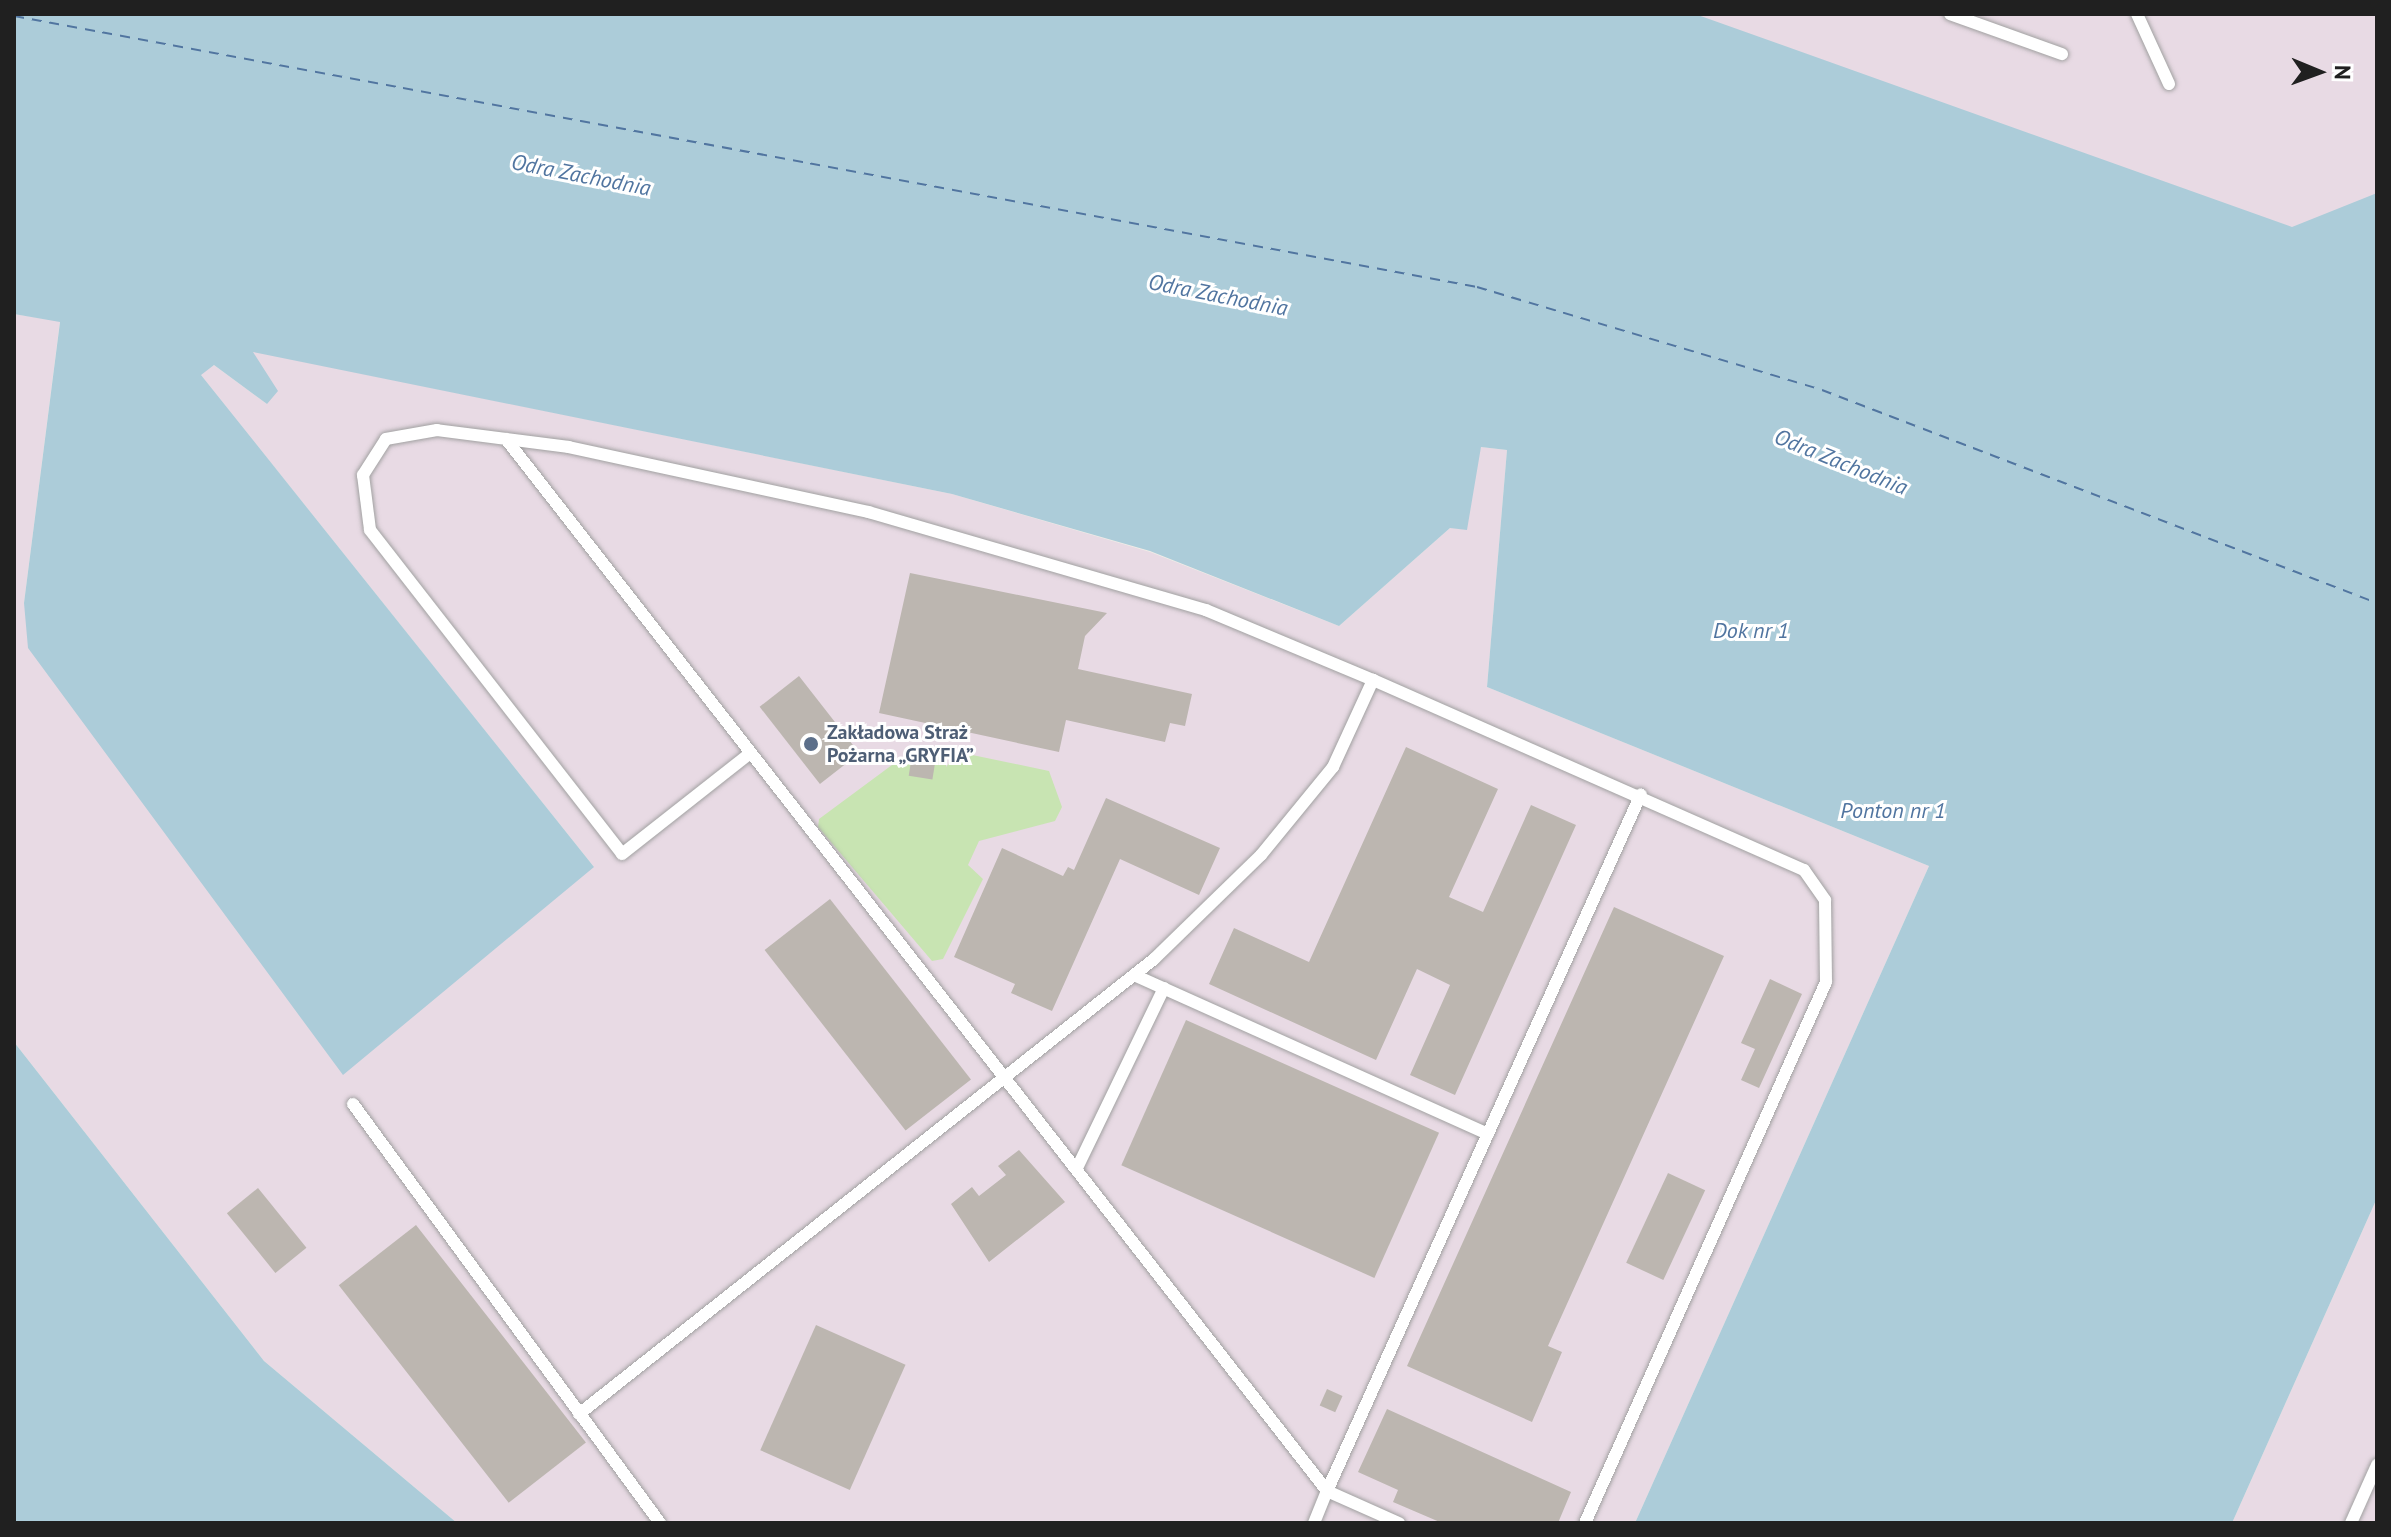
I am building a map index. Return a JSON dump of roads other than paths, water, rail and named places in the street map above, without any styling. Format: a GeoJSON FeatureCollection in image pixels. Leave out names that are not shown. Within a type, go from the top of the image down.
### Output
{"type":"FeatureCollection","features":[{"type":"Feature","properties":{"kind":"lane"},"geometry":{"type":"LineString","coordinates":[[1950,14],[2062,54]]}},
{"type":"Feature","properties":{"kind":"lane"},"geometry":{"type":"LineString","coordinates":[[2137,14],[2169,84]]}},
{"type":"Feature","properties":{"kind":"lane"},"geometry":{"type":"LineString","coordinates":[[748,755],[622,854],[370,530],[363,475],[386,439],[437,430],[506,439],[869,512],[1079,569],[1206,610],[1641,794],[1804,870],[1825,900],[1829,945],[1826,982],[1585,1523]]}},
{"type":"Feature","properties":{"kind":"lane"},"geometry":{"type":"LineString","coordinates":[[506,439],[748,755],[1077,1168],[1327,1491],[1399,1523]]}},
{"type":"Feature","properties":{"kind":"lane"},"geometry":{"type":"LineString","coordinates":[[579,1414],[1134,975],[1261,855],[1333,767],[1373,680]]}},
{"type":"Feature","properties":{"kind":"lane"},"geometry":{"type":"LineString","coordinates":[[1314,1523],[1641,794]]}},
{"type":"Feature","properties":{"kind":"lane"},"geometry":{"type":"LineString","coordinates":[[1134,975],[1488,1134]]}},
{"type":"Feature","properties":{"kind":"lane"},"geometry":{"type":"LineString","coordinates":[[1077,1168],[1164,988]]}},
{"type":"Feature","properties":{"kind":"lane"},"geometry":{"type":"LineString","coordinates":[[353,1104],[660,1523]]}},
{"type":"Feature","properties":{"kind":"lane"},"geometry":{"type":"LineString","coordinates":[[2351,1523],[2377,1465]]}},
{"type":"Feature","properties":{"kind":"water"},"geometry":{"type":"Polygon","coordinates":[[[14,14],[1695,14],[2292,227],[2377,193],[2377,1198],[2232,1523],[1635,1523],[1929,866],[1487,687],[1507,450],[1481,447],[1467,530],[1450,528],[1339,626],[1150,551],[952,494],[253,352],[278,391],[267,404],[214,365],[201,375],[594,867],[343,1075],[28,648],[24,603],[60,322],[14,314],[14,14]]]}},
{"type":"Feature","properties":{"kind":"water"},"geometry":{"type":"Polygon","coordinates":[[[14,1042],[264,1361],[457,1523],[14,1523],[14,1042]]]}},
{"type":"Feature","properties":{"kind":"place","name":"Zakładowa Straż Pożarna „GRYFIA”"},"geometry":{"type":"Point","coordinates":[811,744]}},
{"type":"Feature","properties":{"kind":"water label","name":"Odra Zachodnia"},"geometry":{"type":"Point","coordinates":[581,175]}},
{"type":"Feature","properties":{"kind":"water label","name":"Odra Zachodnia"},"geometry":{"type":"Point","coordinates":[1218,295]}},
{"type":"Feature","properties":{"kind":"water label","name":"Odra Zachodnia"},"geometry":{"type":"Point","coordinates":[1841,462]}},
{"type":"Feature","properties":{"kind":"water label","name":"Dok nr 1"},"geometry":{"type":"Point","coordinates":[1751,631]}},
{"type":"Feature","properties":{"kind":"water label","name":"Ponton nr 1"},"geometry":{"type":"Point","coordinates":[1893,811]}}]}
